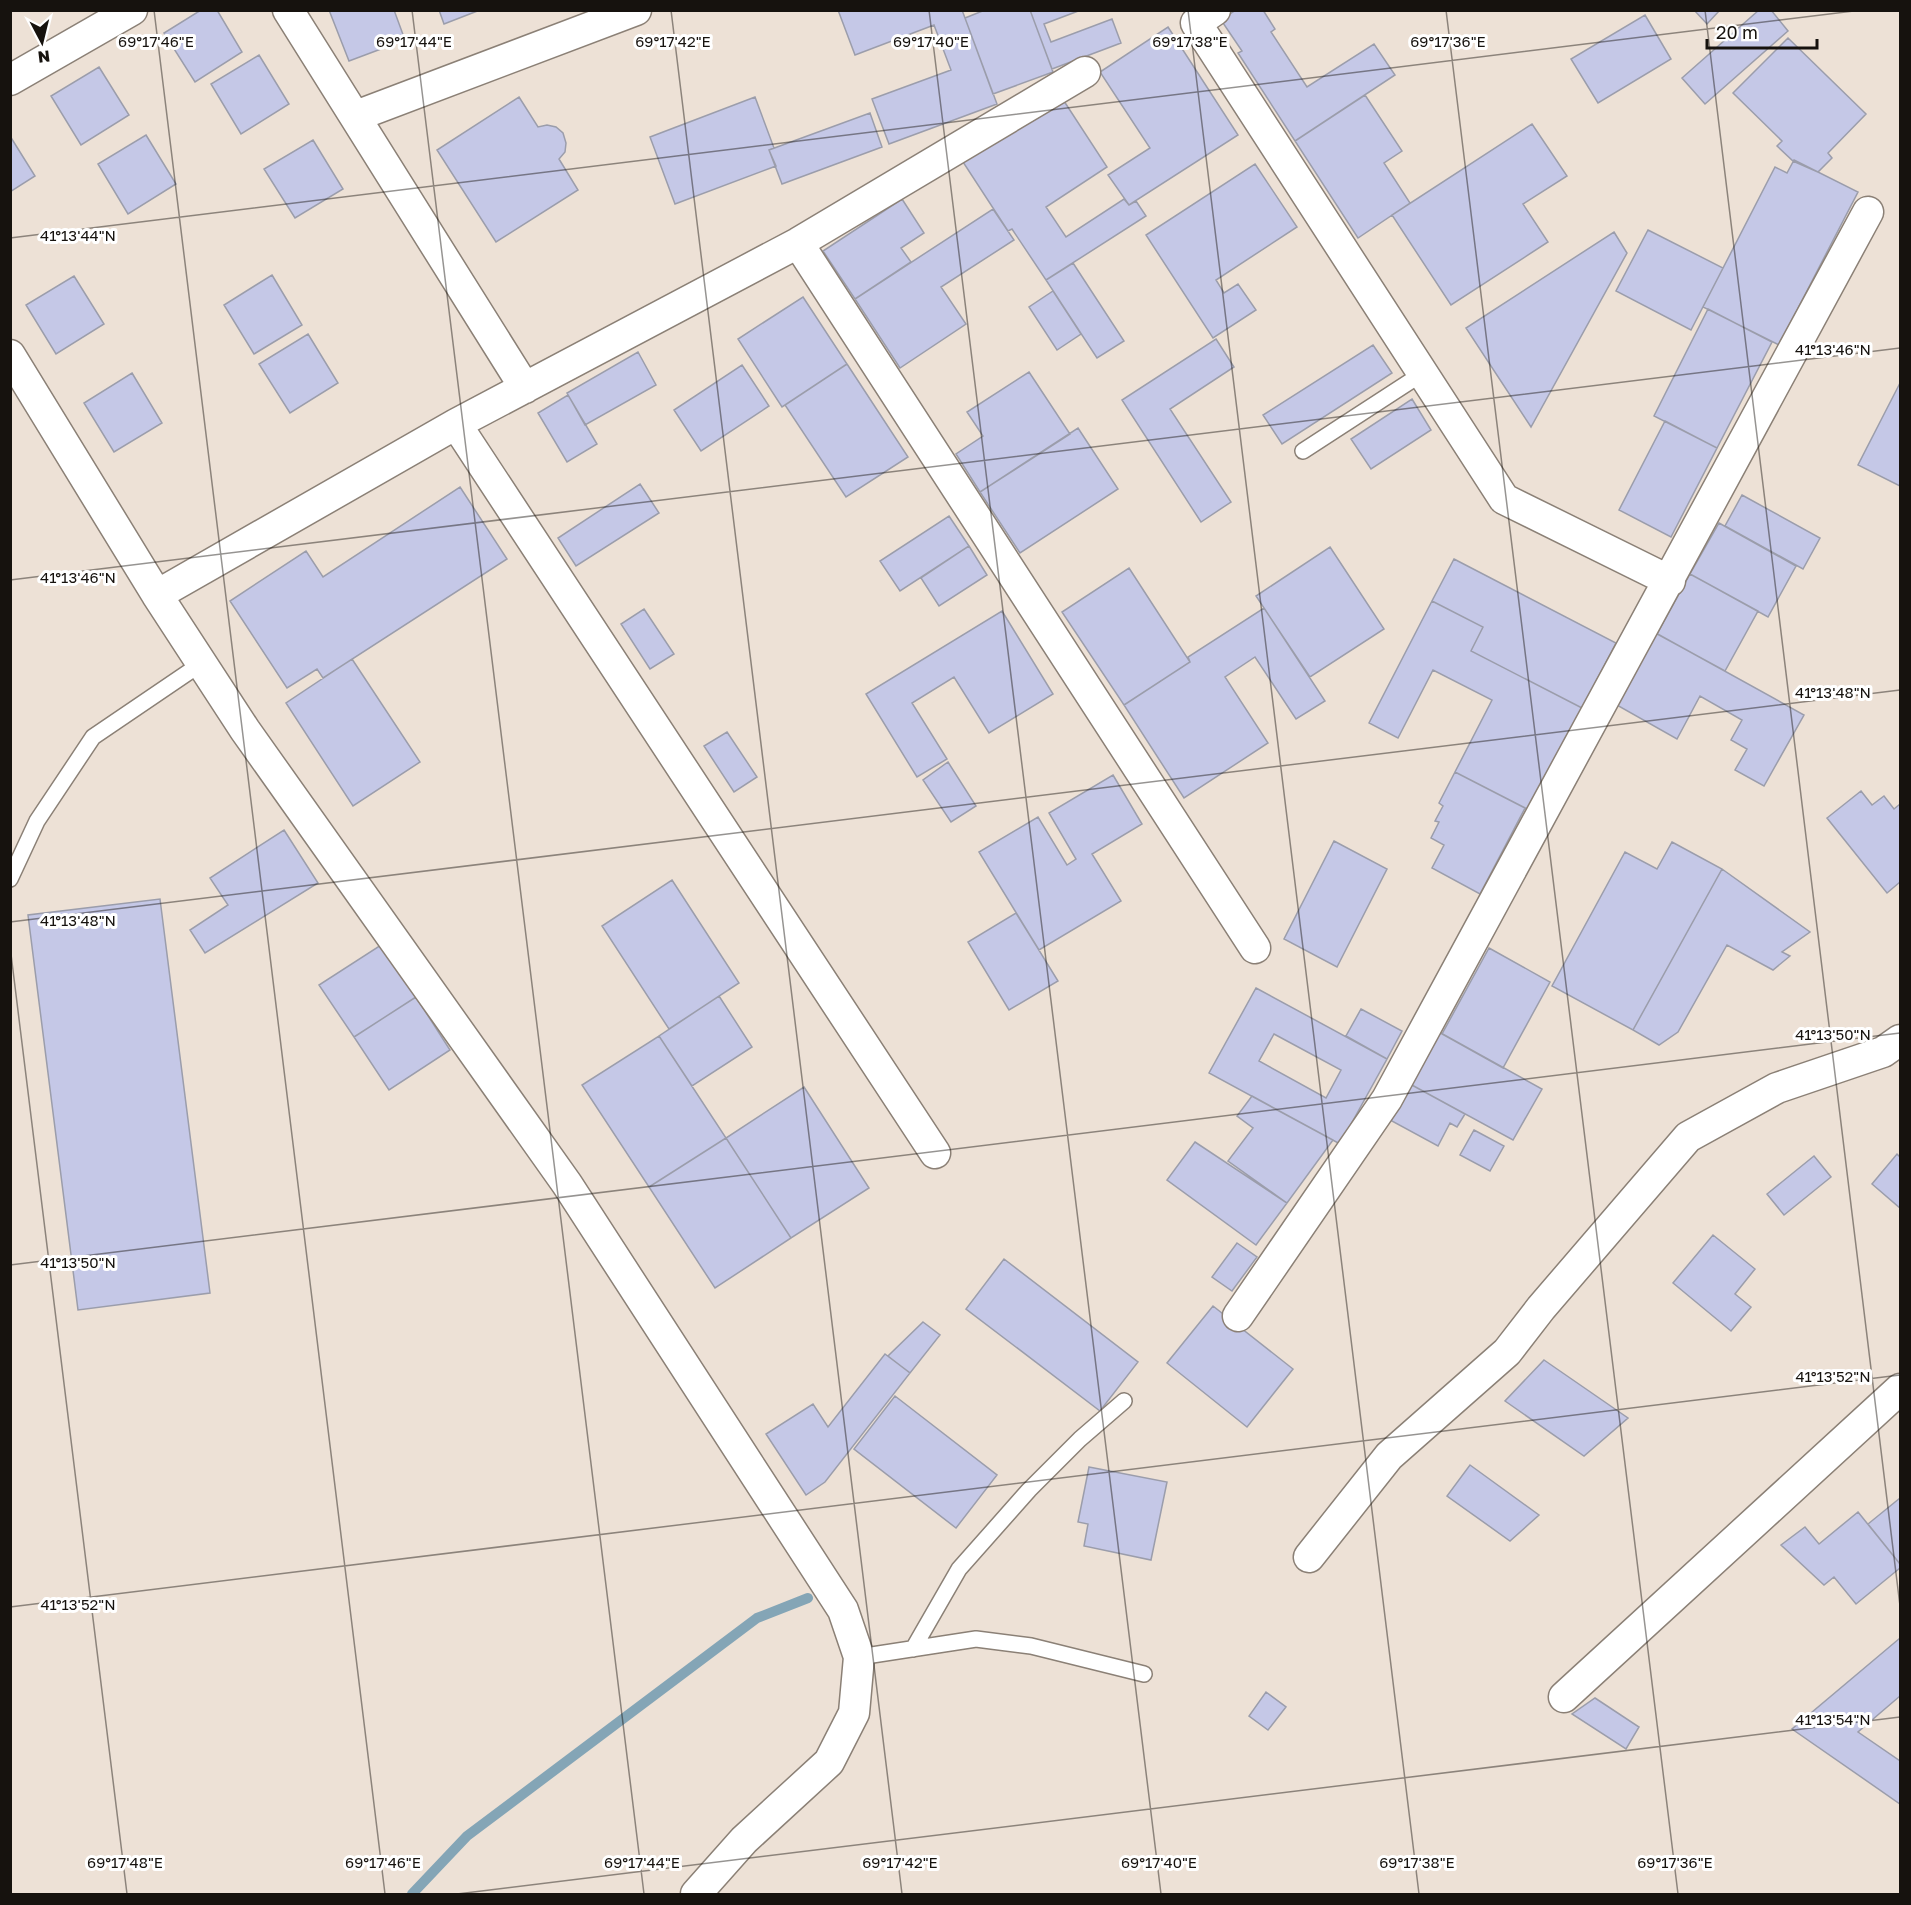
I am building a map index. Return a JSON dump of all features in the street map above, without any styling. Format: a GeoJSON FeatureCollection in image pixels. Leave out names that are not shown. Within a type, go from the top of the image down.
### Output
{"type":"FeatureCollection","features":[{"type":"Feature","properties":{"kind":"street"},"geometry":{"type":"LineString","coordinates":[[10,80],[132,10]]}},
{"type":"Feature","properties":{"kind":"street"},"geometry":{"type":"LineString","coordinates":[[288,10],[525,388]]}},
{"type":"Feature","properties":{"kind":"street"},"geometry":{"type":"LineString","coordinates":[[356,117],[636,10]]}},
{"type":"Feature","properties":{"kind":"street"},"geometry":{"type":"LineString","coordinates":[[1215,10],[1196,23],[1504,499],[1670,581]]}},
{"type":"Feature","properties":{"kind":"street"},"geometry":{"type":"LineString","coordinates":[[158,595],[456,424],[798,243],[1084,72]]}},
{"type":"Feature","properties":{"kind":"street"},"geometry":{"type":"LineString","coordinates":[[1238,1316],[1387,1099],[1868,213]]}},
{"type":"Feature","properties":{"kind":"street"},"geometry":{"type":"LineString","coordinates":[[798,243],[1255,948]]}},
{"type":"Feature","properties":{"kind":"street"},"geometry":{"type":"LineString","coordinates":[[10,356],[158,595],[245,730],[567,1184],[843,1610],[859,1657],[854,1713],[829,1762],[744,1840],[696,1894]]}},
{"type":"Feature","properties":{"kind":"street"},"geometry":{"type":"LineString","coordinates":[[456,424],[935,1153]]}},
{"type":"Feature","properties":{"kind":"street"},"geometry":{"type":"LineString","coordinates":[[1309,1557],[1389,1456],[1507,1352],[1541,1308],[1688,1137],[1777,1088],[1883,1052],[1900,1040]]}},
{"type":"Feature","properties":{"kind":"street"},"geometry":{"type":"LineString","coordinates":[[1564,1696],[1900,1389]]}},
{"type":"Feature","properties":{"kind":"lane"},"geometry":{"type":"LineString","coordinates":[[1303,451],[1423,373]]}},
{"type":"Feature","properties":{"kind":"lane"},"geometry":{"type":"LineString","coordinates":[[10,879],[37,821],[93,737],[202,663]]}},
{"type":"Feature","properties":{"kind":"lane"},"geometry":{"type":"LineString","coordinates":[[913,1649],[959,1569],[1029,1490],[1080,1439],[1124,1401]]}},
{"type":"Feature","properties":{"kind":"lane"},"geometry":{"type":"LineString","coordinates":[[859,1657],[976,1639],[1031,1646],[1144,1674]]}},
{"type":"Feature","properties":{"kind":"building"},"geometry":{"type":"Polygon","coordinates":[[[201,10],[217,10],[242,52],[195,82],[164,33],[201,10]]]}},
{"type":"Feature","properties":{"kind":"building"},"geometry":{"type":"Polygon","coordinates":[[[329,10],[394,10],[405,40],[349,61],[329,10]]]}},
{"type":"Feature","properties":{"kind":"building"},"geometry":{"type":"Polygon","coordinates":[[[439,10],[480,10],[444,24],[439,10]]]}},
{"type":"Feature","properties":{"kind":"building"},"geometry":{"type":"Polygon","coordinates":[[[838,10],[962,10],[997,104],[889,144],[872,99],[951,70],[934,25],[855,55],[838,10]]]}},
{"type":"Feature","properties":{"kind":"building"},"geometry":{"type":"Polygon","coordinates":[[[985,10],[1030,10],[1053,72],[993,94],[965,18],[985,10]]]}},
{"type":"Feature","properties":{"kind":"building"},"geometry":{"type":"Polygon","coordinates":[[[1030,10],[1081,10],[1044,24],[1051,42],[1112,19],[1121,43],[1052,69],[1030,10]]]}},
{"type":"Feature","properties":{"kind":"building"},"geometry":{"type":"Polygon","coordinates":[[[1236,10],[1263,10],[1275,29],[1271,32],[1307,87],[1374,44],[1395,75],[1295,141],[1238,53],[1242,51],[1221,20],[1236,10]]]}},
{"type":"Feature","properties":{"kind":"building"},"geometry":{"type":"Polygon","coordinates":[[[1694,10],[1720,10],[1707,24],[1694,10]]]}},
{"type":"Feature","properties":{"kind":"building"},"geometry":{"type":"Polygon","coordinates":[[[1759,10],[1771,10],[1788,31],[1705,104],[1682,78],[1759,10]]]}},
{"type":"Feature","properties":{"kind":"building"},"geometry":{"type":"Polygon","coordinates":[[[1645,15],[1671,59],[1598,103],[1571,59],[1645,15]]]}},
{"type":"Feature","properties":{"kind":"building"},"geometry":{"type":"Polygon","coordinates":[[[1168,27],[1238,135],[1129,205],[1108,175],[1150,148],[1100,72],[1168,27]]]}},
{"type":"Feature","properties":{"kind":"building"},"geometry":{"type":"Polygon","coordinates":[[[1788,38],[1866,114],[1828,153],[1832,158],[1818,172],[1793,161],[1777,146],[1782,141],[1733,93],[1788,38]]]}},
{"type":"Feature","properties":{"kind":"building"},"geometry":{"type":"Polygon","coordinates":[[[259,55],[289,104],[241,134],[211,84],[259,55]]]}},
{"type":"Feature","properties":{"kind":"building"},"geometry":{"type":"Polygon","coordinates":[[[99,67],[129,115],[81,145],[51,96],[99,67]]]}},
{"type":"Feature","properties":{"kind":"building"},"geometry":{"type":"Polygon","coordinates":[[[1365,95],[1402,151],[1384,163],[1410,203],[1358,238],[1295,141],[1365,95]]]}},
{"type":"Feature","properties":{"kind":"building"},"geometry":{"type":"Polygon","coordinates":[[[519,97],[538,127],[547,125],[556,127],[563,133],[566,143],[565,152],[559,159],[578,190],[496,242],[437,150],[519,97]]]}},
{"type":"Feature","properties":{"kind":"building"},"geometry":{"type":"Polygon","coordinates":[[[755,97],[774,148],[769,150],[776,166],[675,204],[650,137],[755,97]]]}},
{"type":"Feature","properties":{"kind":"building"},"geometry":{"type":"Polygon","coordinates":[[[1062,98],[1107,167],[1046,207],[1066,237],[1124,199],[1129,205],[1136,201],[1146,216],[1046,280],[1012,229],[1008,231],[963,162],[1062,98]]]}},
{"type":"Feature","properties":{"kind":"building"},"geometry":{"type":"Polygon","coordinates":[[[870,113],[882,147],[782,184],[769,150],[870,113]]]}},
{"type":"Feature","properties":{"kind":"building"},"geometry":{"type":"Polygon","coordinates":[[[1532,124],[1567,176],[1523,204],[1548,242],[1451,305],[1392,215],[1532,124]]]}},
{"type":"Feature","properties":{"kind":"building"},"geometry":{"type":"Polygon","coordinates":[[[146,135],[176,184],[128,214],[98,164],[146,135]]]}},
{"type":"Feature","properties":{"kind":"building"},"geometry":{"type":"Polygon","coordinates":[[[10,136],[35,176],[10,192],[10,136]]]}},
{"type":"Feature","properties":{"kind":"building"},"geometry":{"type":"Polygon","coordinates":[[[313,140],[343,189],[295,218],[264,169],[313,140]]]}},
{"type":"Feature","properties":{"kind":"building"},"geometry":{"type":"Polygon","coordinates":[[[1794,160],[1858,192],[1779,345],[1703,307],[1775,167],[1787,173],[1794,160]]]}},
{"type":"Feature","properties":{"kind":"building"},"geometry":{"type":"Polygon","coordinates":[[[1255,164],[1297,227],[1216,280],[1224,293],[1238,284],[1256,310],[1213,338],[1146,235],[1255,164]]]}},
{"type":"Feature","properties":{"kind":"building"},"geometry":{"type":"Polygon","coordinates":[[[902,199],[924,233],[901,248],[911,262],[855,299],[823,251],[902,199]]]}},
{"type":"Feature","properties":{"kind":"building"},"geometry":{"type":"Polygon","coordinates":[[[993,209],[1014,240],[941,287],[966,324],[900,368],[855,299],[993,209]]]}},
{"type":"Feature","properties":{"kind":"building"},"geometry":{"type":"Polygon","coordinates":[[[1648,230],[1723,268],[1691,330],[1616,291],[1648,230]]]}},
{"type":"Feature","properties":{"kind":"building"},"geometry":{"type":"Polygon","coordinates":[[[1614,232],[1627,253],[1531,427],[1466,328],[1614,232]]]}},
{"type":"Feature","properties":{"kind":"building"},"geometry":{"type":"Polygon","coordinates":[[[1073,263],[1124,341],[1097,358],[1046,280],[1073,263]]]}},
{"type":"Feature","properties":{"kind":"building"},"geometry":{"type":"Polygon","coordinates":[[[272,275],[302,325],[254,354],[224,305],[272,275]]]}},
{"type":"Feature","properties":{"kind":"building"},"geometry":{"type":"Polygon","coordinates":[[[74,276],[104,324],[56,354],[26,305],[74,276]]]}},
{"type":"Feature","properties":{"kind":"building"},"geometry":{"type":"Polygon","coordinates":[[[1053,291],[1081,334],[1057,350],[1029,307],[1053,291]]]}},
{"type":"Feature","properties":{"kind":"building"},"geometry":{"type":"Polygon","coordinates":[[[803,297],[847,364],[782,407],[738,339],[803,297]]]}},
{"type":"Feature","properties":{"kind":"building"},"geometry":{"type":"Polygon","coordinates":[[[1708,309],[1772,342],[1717,448],[1654,416],[1708,309]]]}},
{"type":"Feature","properties":{"kind":"building"},"geometry":{"type":"Polygon","coordinates":[[[308,334],[338,383],[290,413],[259,364],[308,334]]]}},
{"type":"Feature","properties":{"kind":"building"},"geometry":{"type":"Polygon","coordinates":[[[1216,339],[1234,367],[1170,409],[1231,502],[1201,522],[1122,400],[1216,339]]]}},
{"type":"Feature","properties":{"kind":"building"},"geometry":{"type":"Polygon","coordinates":[[[1373,345],[1392,373],[1282,444],[1263,415],[1373,345]]]}},
{"type":"Feature","properties":{"kind":"building"},"geometry":{"type":"Polygon","coordinates":[[[638,352],[656,385],[585,425],[567,393],[638,352]]]}},
{"type":"Feature","properties":{"kind":"building"},"geometry":{"type":"Polygon","coordinates":[[[847,364],[908,457],[846,497],[785,405],[847,364]]]}},
{"type":"Feature","properties":{"kind":"building"},"geometry":{"type":"Polygon","coordinates":[[[742,365],[769,406],[701,451],[674,410],[742,365]]]}},
{"type":"Feature","properties":{"kind":"building"},"geometry":{"type":"Polygon","coordinates":[[[1029,372],[1070,434],[980,492],[956,454],[983,436],[967,412],[1029,372]]]}},
{"type":"Feature","properties":{"kind":"building"},"geometry":{"type":"Polygon","coordinates":[[[132,373],[162,423],[114,452],[84,403],[132,373]]]}},
{"type":"Feature","properties":{"kind":"building"},"geometry":{"type":"Polygon","coordinates":[[[1900,383],[1900,486],[1858,465],[1900,383]]]}},
{"type":"Feature","properties":{"kind":"building"},"geometry":{"type":"Polygon","coordinates":[[[568,395],[597,444],[567,462],[538,413],[568,395]]]}},
{"type":"Feature","properties":{"kind":"building"},"geometry":{"type":"Polygon","coordinates":[[[1412,399],[1431,430],[1371,469],[1351,439],[1412,399]]]}},
{"type":"Feature","properties":{"kind":"building"},"geometry":{"type":"Polygon","coordinates":[[[1665,421],[1717,448],[1671,537],[1619,510],[1665,421]]]}},
{"type":"Feature","properties":{"kind":"building"},"geometry":{"type":"Polygon","coordinates":[[[1078,428],[1118,489],[1020,553],[980,492],[1078,428]]]}},
{"type":"Feature","properties":{"kind":"building"},"geometry":{"type":"Polygon","coordinates":[[[640,484],[659,513],[576,566],[558,538],[640,484]]]}},
{"type":"Feature","properties":{"kind":"building"},"geometry":{"type":"Polygon","coordinates":[[[460,487],[507,559],[323,678],[317,669],[287,688],[230,601],[306,551],[323,577],[460,487]]]}},
{"type":"Feature","properties":{"kind":"building"},"geometry":{"type":"Polygon","coordinates":[[[1742,495],[1820,538],[1803,569],[1725,526],[1742,495]]]}},
{"type":"Feature","properties":{"kind":"building"},"geometry":{"type":"Polygon","coordinates":[[[949,516],[969,546],[900,591],[880,561],[949,516]]]}},
{"type":"Feature","properties":{"kind":"building"},"geometry":{"type":"Polygon","coordinates":[[[1719,523],[1796,566],[1768,617],[1690,574],[1719,523]]]}},
{"type":"Feature","properties":{"kind":"building"},"geometry":{"type":"Polygon","coordinates":[[[969,546],[987,575],[939,606],[921,578],[969,546]]]}},
{"type":"Feature","properties":{"kind":"building"},"geometry":{"type":"Polygon","coordinates":[[[1330,547],[1384,629],[1310,677],[1256,596],[1330,547]]]}},
{"type":"Feature","properties":{"kind":"building"},"geometry":{"type":"Polygon","coordinates":[[[1454,559],[1616,643],[1582,708],[1471,651],[1483,627],[1432,601],[1454,559]]]}},
{"type":"Feature","properties":{"kind":"building"},"geometry":{"type":"Polygon","coordinates":[[[1129,568],[1190,662],[1124,705],[1062,612],[1129,568]]]}},
{"type":"Feature","properties":{"kind":"building"},"geometry":{"type":"Polygon","coordinates":[[[1690,574],[1758,611],[1725,671],[1657,634],[1690,574]]]}},
{"type":"Feature","properties":{"kind":"building"},"geometry":{"type":"Polygon","coordinates":[[[1432,601],[1483,627],[1471,651],[1582,708],[1529,810],[1455,772],[1492,700],[1433,670],[1398,738],[1369,723],[1432,601]]]}},
{"type":"Feature","properties":{"kind":"building"},"geometry":{"type":"Polygon","coordinates":[[[1264,608],[1325,701],[1296,719],[1255,657],[1225,677],[1268,743],[1184,798],[1124,705],[1190,662],[1188,657],[1264,608]]]}},
{"type":"Feature","properties":{"kind":"building"},"geometry":{"type":"Polygon","coordinates":[[[644,609],[674,654],[650,669],[621,624],[644,609]]]}},
{"type":"Feature","properties":{"kind":"building"},"geometry":{"type":"Polygon","coordinates":[[[1002,611],[1053,694],[989,733],[954,677],[912,703],[947,759],[917,777],[866,694],[1002,611]]]}},
{"type":"Feature","properties":{"kind":"building"},"geometry":{"type":"Polygon","coordinates":[[[1654,632],[1804,715],[1764,786],[1735,770],[1747,749],[1731,740],[1742,720],[1700,696],[1677,739],[1615,704],[1654,632]]]}},
{"type":"Feature","properties":{"kind":"building"},"geometry":{"type":"Polygon","coordinates":[[[352,659],[420,762],[353,806],[286,703],[352,659]]]}},
{"type":"Feature","properties":{"kind":"building"},"geometry":{"type":"Polygon","coordinates":[[[727,732],[757,777],[734,792],[704,746],[727,732]]]}},
{"type":"Feature","properties":{"kind":"building"},"geometry":{"type":"Polygon","coordinates":[[[948,762],[976,806],[951,822],[923,780],[948,762]]]}},
{"type":"Feature","properties":{"kind":"building"},"geometry":{"type":"Polygon","coordinates":[[[1455,772],[1525,808],[1480,894],[1432,868],[1444,845],[1431,838],[1439,822],[1435,821],[1443,806],[1439,803],[1455,772]]]}},
{"type":"Feature","properties":{"kind":"building"},"geometry":{"type":"Polygon","coordinates":[[[1113,775],[1142,824],[1092,854],[1121,901],[1039,950],[979,852],[1038,817],[1067,865],[1076,859],[1049,813],[1113,775]]]}},
{"type":"Feature","properties":{"kind":"building"},"geometry":{"type":"Polygon","coordinates":[[[1861,791],[1872,805],[1884,796],[1894,809],[1900,804],[1900,882],[1887,893],[1827,818],[1861,791]]]}},
{"type":"Feature","properties":{"kind":"building"},"geometry":{"type":"Polygon","coordinates":[[[284,830],[318,883],[205,953],[190,930],[228,905],[210,878],[284,830]]]}},
{"type":"Feature","properties":{"kind":"building"},"geometry":{"type":"Polygon","coordinates":[[[1334,841],[1387,869],[1337,967],[1284,939],[1334,841]]]}},
{"type":"Feature","properties":{"kind":"building"},"geometry":{"type":"Polygon","coordinates":[[[1672,842],[1722,869],[1633,1030],[1552,986],[1625,852],[1657,869],[1672,842]]]}},
{"type":"Feature","properties":{"kind":"building"},"geometry":{"type":"Polygon","coordinates":[[[1722,869],[1810,932],[1782,952],[1790,956],[1773,970],[1727,945],[1678,1032],[1659,1045],[1633,1030],[1722,869]]]}},
{"type":"Feature","properties":{"kind":"building"},"geometry":{"type":"Polygon","coordinates":[[[672,880],[739,983],[669,1029],[602,926],[672,880]]]}},
{"type":"Feature","properties":{"kind":"building"},"geometry":{"type":"Polygon","coordinates":[[[160,899],[210,1293],[78,1310],[28,915],[160,899]]]}},
{"type":"Feature","properties":{"kind":"building"},"geometry":{"type":"Polygon","coordinates":[[[1016,913],[1058,981],[1009,1010],[968,942],[1016,913]]]}},
{"type":"Feature","properties":{"kind":"building"},"geometry":{"type":"Polygon","coordinates":[[[381,945],[416,997],[354,1037],[319,985],[381,945]]]}},
{"type":"Feature","properties":{"kind":"building"},"geometry":{"type":"Polygon","coordinates":[[[1489,948],[1550,982],[1503,1068],[1442,1034],[1489,948]]]}},
{"type":"Feature","properties":{"kind":"building"},"geometry":{"type":"Polygon","coordinates":[[[1256,988],[1387,1059],[1340,1144],[1209,1073],[1256,988]],[[1274,1034],[1259,1061],[1326,1098],[1341,1070],[1274,1034]]]}},
{"type":"Feature","properties":{"kind":"building"},"geometry":{"type":"Polygon","coordinates":[[[719,996],[752,1047],[692,1086],[659,1036],[719,996]]]}},
{"type":"Feature","properties":{"kind":"building"},"geometry":{"type":"Polygon","coordinates":[[[416,997],[450,1050],[389,1090],[354,1037],[416,997]]]}},
{"type":"Feature","properties":{"kind":"building"},"geometry":{"type":"Polygon","coordinates":[[[1361,1009],[1402,1031],[1387,1059],[1346,1036],[1361,1009]]]}},
{"type":"Feature","properties":{"kind":"building"},"geometry":{"type":"Polygon","coordinates":[[[1439,1032],[1542,1089],[1513,1140],[1410,1084],[1439,1032]]]}},
{"type":"Feature","properties":{"kind":"building"},"geometry":{"type":"Polygon","coordinates":[[[659,1036],[726,1138],[649,1187],[582,1085],[659,1036]]]}},
{"type":"Feature","properties":{"kind":"building"},"geometry":{"type":"Polygon","coordinates":[[[1410,1084],[1465,1114],[1457,1127],[1450,1123],[1438,1146],[1390,1120],[1410,1084]]]}},
{"type":"Feature","properties":{"kind":"building"},"geometry":{"type":"Polygon","coordinates":[[[804,1087],[869,1188],[791,1238],[726,1138],[804,1087]]]}},
{"type":"Feature","properties":{"kind":"building"},"geometry":{"type":"Polygon","coordinates":[[[1252,1096],[1333,1140],[1287,1203],[1228,1161],[1253,1128],[1237,1116],[1252,1096]]]}},
{"type":"Feature","properties":{"kind":"building"},"geometry":{"type":"Polygon","coordinates":[[[1474,1130],[1504,1146],[1490,1171],[1460,1155],[1474,1130]]]}},
{"type":"Feature","properties":{"kind":"building"},"geometry":{"type":"Polygon","coordinates":[[[726,1138],[791,1238],[715,1288],[649,1187],[726,1138]]]}},
{"type":"Feature","properties":{"kind":"building"},"geometry":{"type":"Polygon","coordinates":[[[1195,1142],[1287,1203],[1256,1245],[1167,1180],[1195,1142]]]}},
{"type":"Feature","properties":{"kind":"building"},"geometry":{"type":"Polygon","coordinates":[[[1897,1154],[1900,1157],[1900,1208],[1872,1184],[1897,1154]]]}},
{"type":"Feature","properties":{"kind":"building"},"geometry":{"type":"Polygon","coordinates":[[[1814,1156],[1831,1177],[1784,1215],[1767,1194],[1814,1156]]]}},
{"type":"Feature","properties":{"kind":"building"},"geometry":{"type":"Polygon","coordinates":[[[1713,1235],[1755,1269],[1735,1294],[1751,1307],[1731,1331],[1673,1283],[1713,1235]]]}},
{"type":"Feature","properties":{"kind":"building"},"geometry":{"type":"Polygon","coordinates":[[[1237,1243],[1257,1257],[1232,1291],[1212,1277],[1237,1243]]]}},
{"type":"Feature","properties":{"kind":"building"},"geometry":{"type":"Polygon","coordinates":[[[1004,1259],[1138,1362],[1100,1411],[966,1309],[1004,1259]]]}},
{"type":"Feature","properties":{"kind":"building"},"geometry":{"type":"Polygon","coordinates":[[[1213,1306],[1293,1369],[1247,1427],[1167,1363],[1213,1306]]]}},
{"type":"Feature","properties":{"kind":"building"},"geometry":{"type":"Polygon","coordinates":[[[923,1322],[940,1335],[910,1373],[888,1356],[923,1322]]]}},
{"type":"Feature","properties":{"kind":"building"},"geometry":{"type":"Polygon","coordinates":[[[885,1354],[910,1373],[825,1482],[806,1495],[766,1434],[813,1404],[828,1427],[885,1354]]]}},
{"type":"Feature","properties":{"kind":"building"},"geometry":{"type":"Polygon","coordinates":[[[1544,1360],[1628,1418],[1584,1456],[1505,1401],[1544,1360]]]}},
{"type":"Feature","properties":{"kind":"building"},"geometry":{"type":"Polygon","coordinates":[[[895,1396],[997,1475],[956,1528],[854,1449],[895,1396]]]}},
{"type":"Feature","properties":{"kind":"building"},"geometry":{"type":"Polygon","coordinates":[[[1470,1465],[1539,1515],[1510,1541],[1447,1496],[1470,1465]]]}},
{"type":"Feature","properties":{"kind":"building"},"geometry":{"type":"Polygon","coordinates":[[[1089,1467],[1167,1482],[1151,1560],[1084,1546],[1088,1524],[1078,1522],[1089,1467]]]}},
{"type":"Feature","properties":{"kind":"building"},"geometry":{"type":"Polygon","coordinates":[[[1900,1498],[1900,1564],[1868,1524],[1900,1498]]]}},
{"type":"Feature","properties":{"kind":"building"},"geometry":{"type":"Polygon","coordinates":[[[1858,1512],[1900,1564],[1900,1568],[1856,1604],[1834,1577],[1824,1585],[1781,1545],[1805,1527],[1819,1544],[1858,1512]]]}},
{"type":"Feature","properties":{"kind":"building"},"geometry":{"type":"Polygon","coordinates":[[[1900,1638],[1900,1696],[1858,1732],[1900,1761],[1900,1804],[1792,1729],[1900,1638]]]}},
{"type":"Feature","properties":{"kind":"building"},"geometry":{"type":"Polygon","coordinates":[[[1266,1692],[1286,1707],[1268,1730],[1249,1716],[1266,1692]]]}},
{"type":"Feature","properties":{"kind":"building"},"geometry":{"type":"Polygon","coordinates":[[[1595,1698],[1639,1727],[1626,1749],[1572,1714],[1595,1698]]]}},
{"type":"Feature","properties":{"kind":"waterway"},"geometry":{"type":"LineString","coordinates":[[412,1894],[467,1836],[757,1618],[808,1598]]}}]}
